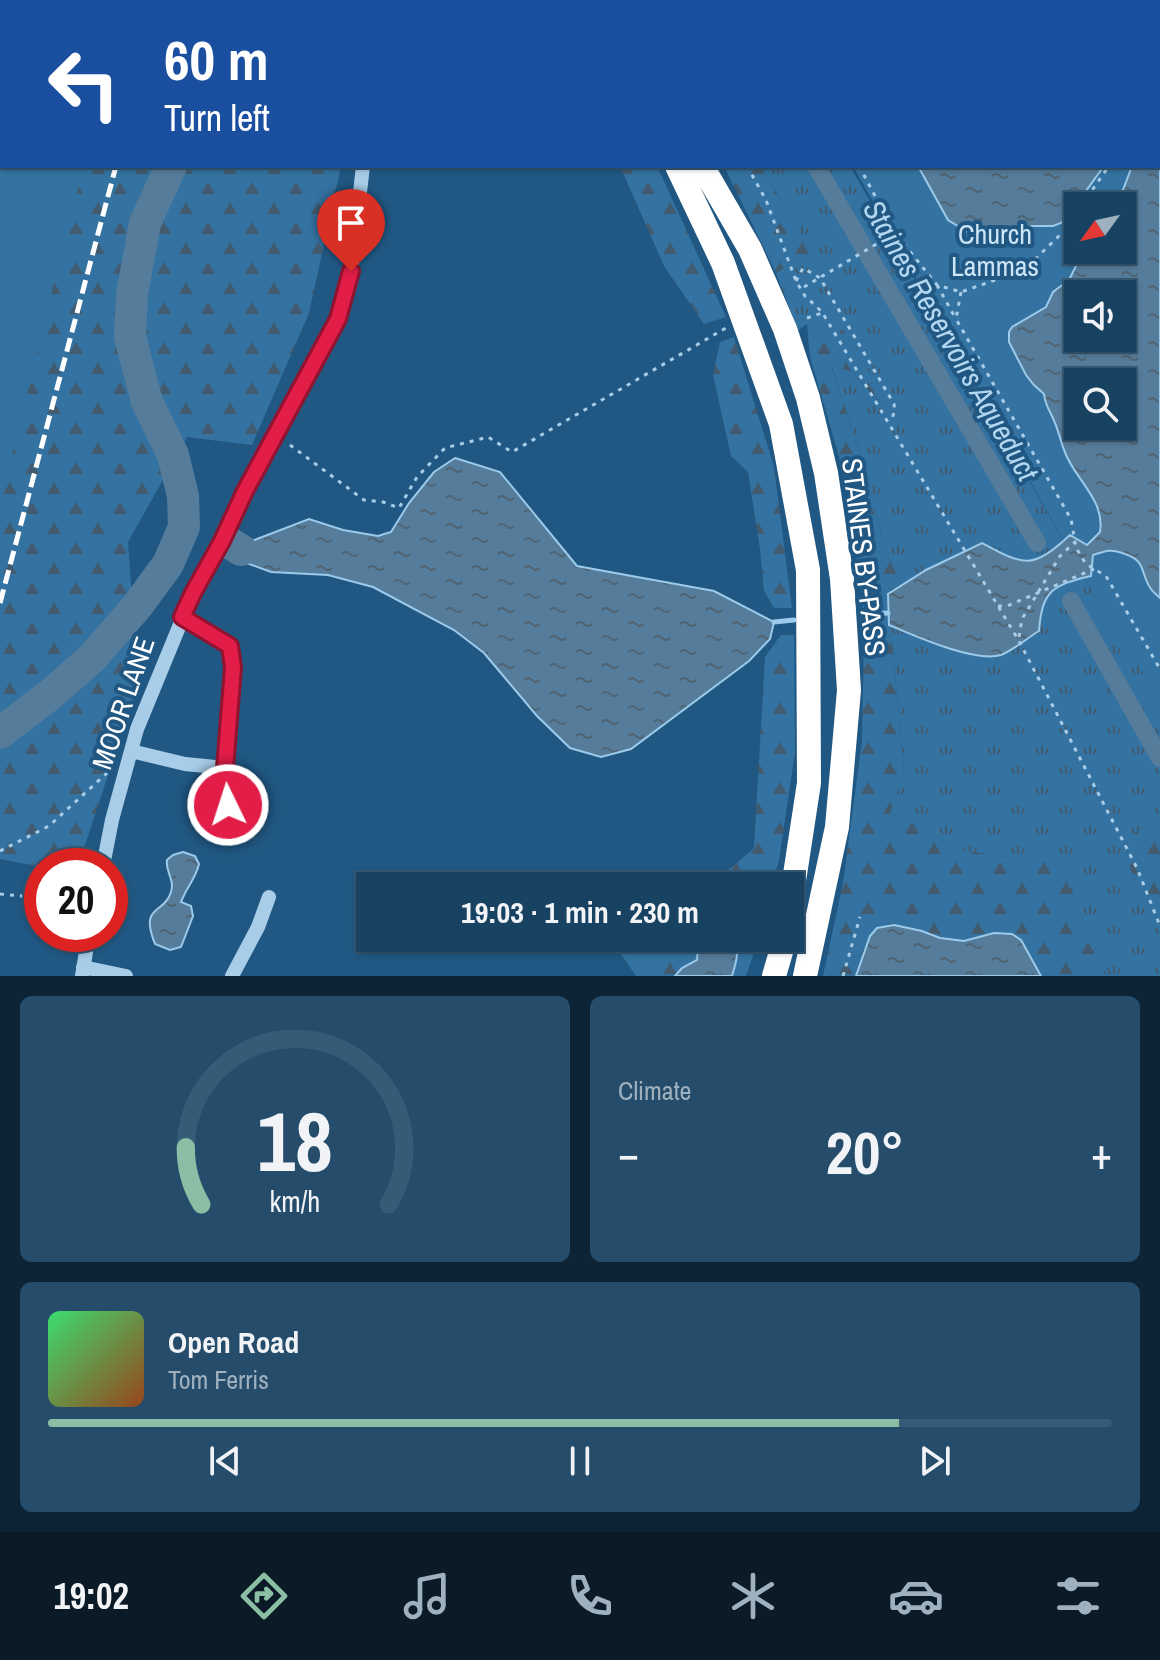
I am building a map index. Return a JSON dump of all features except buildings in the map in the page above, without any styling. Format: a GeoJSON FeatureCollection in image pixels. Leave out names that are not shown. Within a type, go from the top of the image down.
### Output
{"type":"FeatureCollection","features":[{"type":"Feature","properties":{"kind":"highway","name":"STAINES BY-PASS"},"geometry":{"type":"LineString","coordinates":[[678,168],[723,263],[781,424],[808,570],[809,783],[795,872]]}},
{"type":"Feature","properties":{"kind":"highway","name":"STAINES BY-PASS"},"geometry":{"type":"LineString","coordinates":[[703,168],[750,249],[785,329],[808,398],[826,473],[842,579],[849,690],[837,827],[805,976]]}},
{"type":"Feature","properties":{"kind":"highway"},"geometry":{"type":"LineString","coordinates":[[774,976],[781,952]]}},
{"type":"Feature","properties":{"kind":"street","name":"MOOR LANE"},"geometry":{"type":"LineString","coordinates":[[107,848],[142,715],[182,617],[245,491],[338,319],[351,271],[363,168]]}},
{"type":"Feature","properties":{"kind":"street"},"geometry":{"type":"LineString","coordinates":[[182,617],[230,646],[233,668],[225,768],[228,805]]}},
{"type":"Feature","properties":{"kind":"street"},"geometry":{"type":"LineString","coordinates":[[131,751],[185,764],[225,768]]}},
{"type":"Feature","properties":{"kind":"street"},"geometry":{"type":"LineString","coordinates":[[232,976],[258,927],[269,897]]}},
{"type":"Feature","properties":{"kind":"street"},"geometry":{"type":"LineString","coordinates":[[86,952],[82,972],[126,976]]}},
{"type":"Feature","properties":{"kind":"path"},"geometry":{"type":"LineString","coordinates":[[748,168],[766,200],[796,281],[805,296],[822,312],[1019,641],[1137,868],[1160,926]]}},
{"type":"Feature","properties":{"kind":"path"},"geometry":{"type":"LineString","coordinates":[[860,168],[895,233],[937,285],[1071,519],[1076,548],[1086,564],[1106,576],[1160,669]]}},
{"type":"Feature","properties":{"kind":"path"},"geometry":{"type":"LineString","coordinates":[[1091,192],[1108,168]]}},
{"type":"Feature","properties":{"kind":"path"},"geometry":{"type":"LineString","coordinates":[[937,285],[961,292],[1024,270],[1064,231]]}},
{"type":"Feature","properties":{"kind":"path"},"geometry":{"type":"LineString","coordinates":[[804,287],[895,233]]}},
{"type":"Feature","properties":{"kind":"path"},"geometry":{"type":"LineString","coordinates":[[796,281],[803,268],[820,278],[894,404],[895,411],[889,424]]}},
{"type":"Feature","properties":{"kind":"path"},"geometry":{"type":"LineString","coordinates":[[956,319],[961,292]]}},
{"type":"Feature","properties":{"kind":"path"},"geometry":{"type":"LineString","coordinates":[[807,318],[822,312]]}},
{"type":"Feature","properties":{"kind":"path"},"geometry":{"type":"LineString","coordinates":[[276,434],[364,500],[399,508],[417,477],[445,448],[488,437],[512,452],[729,326]]}},
{"type":"Feature","properties":{"kind":"path"},"geometry":{"type":"LineString","coordinates":[[1019,641],[1022,619],[1060,556],[1075,542]]}},
{"type":"Feature","properties":{"kind":"path"},"geometry":{"type":"LineString","coordinates":[[998,606],[1007,606],[1037,595],[1095,569]]}},
{"type":"Feature","properties":{"kind":"path"},"geometry":{"type":"LineString","coordinates":[[0,851],[49,826],[131,751]]}},
{"type":"Feature","properties":{"kind":"path"},"geometry":{"type":"LineString","coordinates":[[0,894],[24,896]]}},
{"type":"Feature","properties":{"kind":"path"},"geometry":{"type":"LineString","coordinates":[[843,976],[860,917]]}},
{"type":"Feature","properties":{"kind":"green space"},"geometry":{"type":"Polygon","coordinates":[[[0,168],[83,168],[62,249],[0,505],[0,168]]]}},
{"type":"Feature","properties":{"kind":"green space"},"geometry":{"type":"Polygon","coordinates":[[[26,168],[341,168],[309,313],[252,445],[187,437],[128,542],[138,685],[84,848],[24,848],[24,864],[0,859],[0,269],[26,168]]]}},
{"type":"Feature","properties":{"kind":"green space"},"geometry":{"type":"Polygon","coordinates":[[[621,168],[658,168],[726,317],[704,324],[664,266],[621,168]]]}},
{"type":"Feature","properties":{"kind":"green space"},"geometry":{"type":"Polygon","coordinates":[[[725,168],[763,168],[810,252],[776,273],[725,168]]]}},
{"type":"Feature","properties":{"kind":"green space"},"geometry":{"type":"Polygon","coordinates":[[[763,168],[851,168],[1089,586],[1160,700],[1160,849],[1146,826],[1128,837],[1127,861],[1143,897],[1160,897],[1160,976],[1107,976],[1060,865],[966,851],[890,813],[904,772],[892,638],[864,632],[862,597],[876,603],[897,570],[887,557],[864,465],[831,365],[851,371],[879,402],[885,396],[807,324],[798,330],[776,273],[810,252],[763,168]]]}},
{"type":"Feature","properties":{"kind":"green space","name":"Church Lammas"},"geometry":{"type":"Polygon","coordinates":[[[854,168],[1160,168],[1160,700],[1089,586],[854,168]]]}},
{"type":"Feature","properties":{"kind":"green space"},"geometry":{"type":"Polygon","coordinates":[[[822,316],[843,330],[885,396],[880,402],[851,371],[831,366],[864,465],[887,557],[897,570],[876,603],[862,597],[850,507],[839,456],[810,357],[807,324],[822,316]]]}},
{"type":"Feature","properties":{"kind":"green space"},"geometry":{"type":"Polygon","coordinates":[[[734,337],[774,467],[792,608],[774,608],[764,591],[748,472],[731,456],[713,375],[720,342],[734,337]]]}},
{"type":"Feature","properties":{"kind":"green space"},"geometry":{"type":"Polygon","coordinates":[[[864,632],[892,638],[904,773],[890,813],[966,851],[1060,865],[1107,976],[1041,976],[1021,940],[975,937],[964,941],[940,938],[922,931],[870,936],[856,976],[823,976],[843,883],[862,741],[864,632]]]}},
{"type":"Feature","properties":{"kind":"green space"},"geometry":{"type":"Polygon","coordinates":[[[781,635],[794,635],[795,752],[779,860],[776,872],[726,872],[754,848],[765,657],[781,635]]]}},
{"type":"Feature","properties":{"kind":"green space"},"geometry":{"type":"Polygon","coordinates":[[[1146,826],[1160,849],[1160,897],[1143,897],[1127,861],[1128,837],[1146,826]]]}},
{"type":"Feature","properties":{"kind":"green space"},"geometry":{"type":"Polygon","coordinates":[[[620,952],[698,952],[697,960],[675,976],[636,976],[620,952]]]}},
{"type":"Feature","properties":{"kind":"green space"},"geometry":{"type":"Polygon","coordinates":[[[716,952],[754,952],[746,976],[732,976],[737,958],[716,952]]]}},
{"type":"Feature","properties":{"kind":"water"},"geometry":{"type":"Polygon","coordinates":[[[919,168],[1103,168],[1085,192],[1064,192],[1064,220],[1061,223],[983,237],[971,234],[948,220],[919,168]]]}},
{"type":"Feature","properties":{"kind":"water"},"geometry":{"type":"Polygon","coordinates":[[[1131,168],[1160,168],[1160,598],[1151,589],[1137,560],[1109,551],[1093,555],[1091,576],[1067,583],[1052,592],[1043,606],[1039,631],[1001,655],[961,652],[889,625],[888,594],[926,570],[982,543],[1028,561],[1046,554],[1070,535],[1087,545],[1100,532],[1101,522],[1095,502],[1068,459],[1044,394],[1026,375],[1009,342],[1009,332],[1012,327],[1046,307],[1053,292],[1064,284],[1064,352],[1136,352],[1136,280],[1069,280],[1077,264],[1136,264],[1136,192],[1122,192],[1131,168]]]}},
{"type":"Feature","properties":{"kind":"water"},"geometry":{"type":"Polygon","coordinates":[[[455,458],[500,472],[577,566],[714,591],[774,622],[770,639],[749,661],[631,749],[601,757],[570,748],[537,716],[484,653],[454,630],[373,587],[328,575],[271,572],[241,561],[241,550],[249,542],[309,519],[343,530],[378,536],[391,532],[434,472],[455,458]]]}},
{"type":"Feature","properties":{"kind":"water"},"geometry":{"type":"Polygon","coordinates":[[[183,852],[195,856],[199,864],[181,902],[191,906],[193,916],[181,947],[170,950],[155,944],[150,922],[151,916],[171,892],[167,860],[183,852]]]}},
{"type":"Feature","properties":{"kind":"water"},"geometry":{"type":"Polygon","coordinates":[[[894,925],[940,938],[964,941],[994,933],[1012,934],[1021,940],[1041,976],[856,976],[870,936],[877,928],[894,925]]]}},
{"type":"Feature","properties":{"kind":"water"},"geometry":{"type":"Polygon","coordinates":[[[698,952],[737,952],[732,976],[675,976],[697,960],[698,952]]]}},
{"type":"Feature","properties":{"kind":"waterway"},"geometry":{"type":"LineString","coordinates":[[0,733],[92,658],[138,605],[168,564],[184,527],[183,496],[173,455],[147,402],[130,337],[132,294],[145,223],[170,168]]}},
{"type":"Feature","properties":{"kind":"waterway","name":"Staines Reservoirs Aqueduct"},"geometry":{"type":"LineString","coordinates":[[817,168],[1037,543]]}},
{"type":"Feature","properties":{"kind":"waterway"},"geometry":{"type":"LineString","coordinates":[[231,544],[241,550]]}},
{"type":"Feature","properties":{"kind":"waterway","name":"Staines Reservoirs Aqueduct"},"geometry":{"type":"LineString","coordinates":[[1071,601],[1160,758]]}},
{"type":"Feature","properties":{"kind":"waterway"},"geometry":{"type":"LineString","coordinates":[[862,615],[888,613]]}},
{"type":"Feature","properties":{"kind":"waterway"},"geometry":{"type":"LineString","coordinates":[[774,622],[794,620]]}},
{"type":"Feature","properties":{"kind":"railway"},"geometry":{"type":"LineString","coordinates":[[0,603],[115,168]]}},
{"type":"Feature","properties":{"kind":"route"},"geometry":{"type":"LineString","coordinates":[[228,805],[225,768],[233,668],[230,646],[182,617],[245,491],[338,319],[351,271]]}}]}
